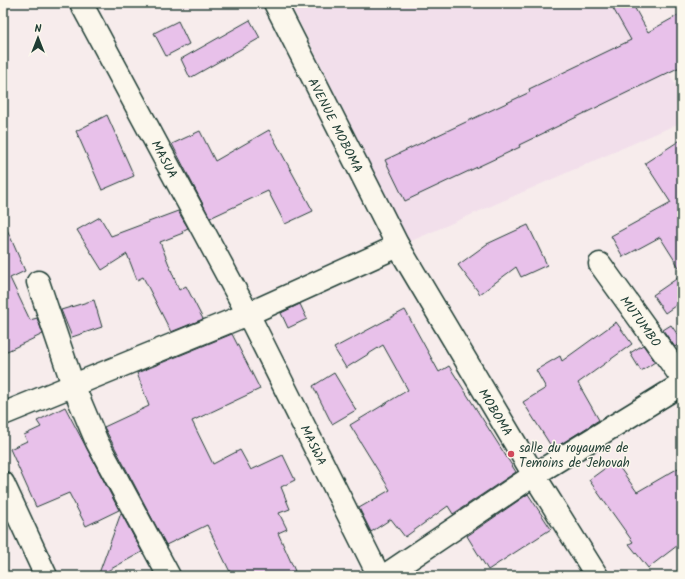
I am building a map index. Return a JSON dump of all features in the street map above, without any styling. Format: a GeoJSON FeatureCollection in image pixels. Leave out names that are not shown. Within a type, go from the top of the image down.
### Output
{"type":"FeatureCollection","features":[{"type":"Feature","properties":{"kind":"street","name":"MASUA"},"geometry":{"type":"LineString","coordinates":[[81,3],[248,314]]}},
{"type":"Feature","properties":{"kind":"street","name":"AVENUE MOBOMA"},"geometry":{"type":"LineString","coordinates":[[275,3],[398,246]]}},
{"type":"Feature","properties":{"kind":"street"},"geometry":{"type":"LineString","coordinates":[[3,414],[248,314],[398,246]]}},
{"type":"Feature","properties":{"kind":"street","name":"MOBOMA"},"geometry":{"type":"LineString","coordinates":[[398,246],[534,475],[597,576]]}},
{"type":"Feature","properties":{"kind":"street","name":"MUTUMBO"},"geometry":{"type":"LineString","coordinates":[[600,264],[682,378]]}},
{"type":"Feature","properties":{"kind":"street"},"geometry":{"type":"LineString","coordinates":[[38,282],[73,385],[97,442],[169,576]]}},
{"type":"Feature","properties":{"kind":"street","name":"MASWA"},"geometry":{"type":"LineString","coordinates":[[248,314],[379,576]]}},
{"type":"Feature","properties":{"kind":"street"},"geometry":{"type":"LineString","coordinates":[[384,576],[534,475],[682,384]]}},
{"type":"Feature","properties":{"kind":"street"},"geometry":{"type":"LineString","coordinates":[[3,483],[46,576]]}},
{"type":"Feature","properties":{"kind":"shaded area"},"geometry":{"type":"Polygon","coordinates":[[[290,3],[632,3],[682,97],[682,122],[409,242],[290,3]]]}},
{"type":"Feature","properties":{"kind":"building"},"geometry":{"type":"Polygon","coordinates":[[[610,3],[632,3],[648,32],[682,13],[682,66],[519,145],[520,147],[405,201],[385,160],[530,92],[529,89],[631,40],[610,3]]]}},
{"type":"Feature","properties":{"kind":"building"},"geometry":{"type":"Polygon","coordinates":[[[250,20],[260,38],[190,78],[181,59],[250,20]]]}},
{"type":"Feature","properties":{"kind":"building"},"geometry":{"type":"Polygon","coordinates":[[[178,21],[189,44],[166,56],[154,33],[178,21]]]}},
{"type":"Feature","properties":{"kind":"building"},"geometry":{"type":"Polygon","coordinates":[[[107,115],[134,176],[102,190],[76,131],[107,115]]]}},
{"type":"Feature","properties":{"kind":"building"},"geometry":{"type":"Polygon","coordinates":[[[269,130],[313,211],[285,224],[268,191],[210,218],[172,144],[200,131],[215,161],[269,130]]]}},
{"type":"Feature","properties":{"kind":"building"},"geometry":{"type":"Polygon","coordinates":[[[682,139],[682,272],[660,237],[623,257],[611,236],[671,203],[645,163],[682,139]]]}},
{"type":"Feature","properties":{"kind":"building"},"geometry":{"type":"Polygon","coordinates":[[[178,211],[188,228],[182,231],[183,233],[160,242],[179,290],[186,286],[203,319],[171,332],[143,277],[137,280],[127,254],[102,270],[77,230],[100,217],[111,236],[178,211]]]}},
{"type":"Feature","properties":{"kind":"building"},"geometry":{"type":"Polygon","coordinates":[[[3,220],[25,271],[10,278],[30,320],[37,318],[43,334],[3,353],[3,220]]]}},
{"type":"Feature","properties":{"kind":"building"},"geometry":{"type":"Polygon","coordinates":[[[528,225],[547,265],[521,277],[516,267],[480,294],[458,265],[487,244],[528,225]]]}},
{"type":"Feature","properties":{"kind":"building"},"geometry":{"type":"Polygon","coordinates":[[[682,275],[682,301],[665,313],[653,295],[682,275]]]}},
{"type":"Feature","properties":{"kind":"building"},"geometry":{"type":"Polygon","coordinates":[[[94,300],[102,327],[72,337],[61,310],[94,300]]]}},
{"type":"Feature","properties":{"kind":"building"},"geometry":{"type":"Polygon","coordinates":[[[300,304],[307,319],[288,328],[281,313],[300,304]]]}},
{"type":"Feature","properties":{"kind":"building"},"geometry":{"type":"Polygon","coordinates":[[[405,310],[439,372],[449,366],[516,472],[453,514],[448,506],[405,537],[391,519],[371,532],[359,508],[390,490],[350,425],[408,390],[383,345],[346,368],[334,348],[405,310]]]}},
{"type":"Feature","properties":{"kind":"building"},"geometry":{"type":"Polygon","coordinates":[[[616,322],[632,344],[578,383],[599,420],[553,449],[523,402],[546,388],[536,370],[560,356],[562,361],[616,322]]]}},
{"type":"Feature","properties":{"kind":"building"},"geometry":{"type":"Polygon","coordinates":[[[671,325],[682,341],[675,347],[663,330],[671,325]]]}},
{"type":"Feature","properties":{"kind":"building"},"geometry":{"type":"Polygon","coordinates":[[[232,334],[260,389],[192,421],[213,464],[240,450],[251,470],[283,455],[295,480],[281,487],[290,509],[279,513],[287,529],[278,533],[295,571],[285,576],[232,576],[207,525],[166,545],[104,427],[149,406],[137,373],[232,334]]]}},
{"type":"Feature","properties":{"kind":"building"},"geometry":{"type":"Polygon","coordinates":[[[643,345],[655,362],[641,371],[630,353],[643,345]]]}},
{"type":"Feature","properties":{"kind":"building"},"geometry":{"type":"Polygon","coordinates":[[[334,373],[356,410],[332,424],[313,386],[334,373]]]}},
{"type":"Feature","properties":{"kind":"building"},"geometry":{"type":"Polygon","coordinates":[[[65,407],[119,510],[86,526],[69,493],[36,507],[10,449],[27,441],[24,435],[41,427],[37,421],[65,407]]]}},
{"type":"Feature","properties":{"kind":"building"},"geometry":{"type":"Polygon","coordinates":[[[615,461],[637,492],[682,466],[682,542],[648,568],[629,544],[633,542],[589,480],[615,461]]]}},
{"type":"Feature","properties":{"kind":"building"},"geometry":{"type":"Polygon","coordinates":[[[528,494],[551,529],[488,570],[467,536],[528,494]]]}},
{"type":"Feature","properties":{"kind":"building"},"geometry":{"type":"Polygon","coordinates":[[[121,513],[142,552],[98,576],[121,513]]]}},
{"type":"Feature","properties":{"kind":"place","name":"salle du royaume de Temoins de Jehovah"},"geometry":{"type":"Point","coordinates":[511,454]}}]}
